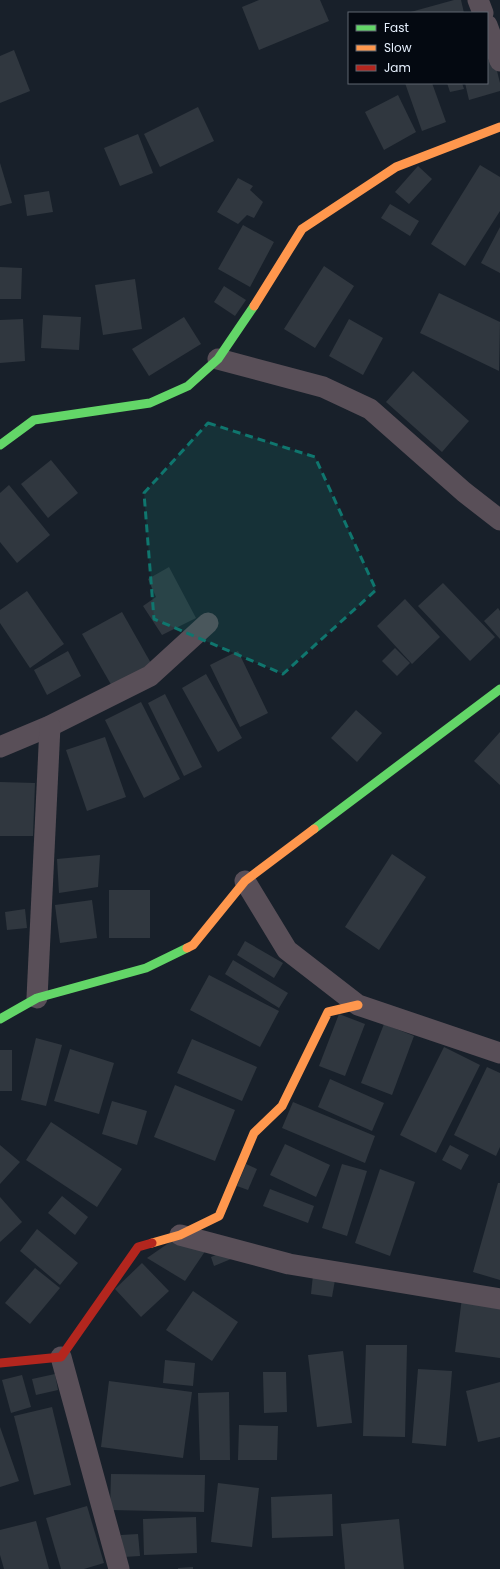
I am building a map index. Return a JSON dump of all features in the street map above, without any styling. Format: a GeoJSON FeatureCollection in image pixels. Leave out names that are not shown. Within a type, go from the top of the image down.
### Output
{"type":"FeatureCollection","features":[{"type":"Feature","properties":{"kind":"street"},"geometry":{"type":"LineString","coordinates":[[478,0],[483,12]]}},
{"type":"Feature","properties":{"kind":"street"},"geometry":{"type":"LineString","coordinates":[[488,27],[500,61]]}},
{"type":"Feature","properties":{"kind":"street"},"geometry":{"type":"LineString","coordinates":[[0,445],[34,420],[150,403],[188,386],[218,359],[243,324],[302,229],[396,167],[500,127]]}},
{"type":"Feature","properties":{"kind":"street"},"geometry":{"type":"LineString","coordinates":[[218,359],[324,387],[370,409],[464,492],[500,520]]}},
{"type":"Feature","properties":{"kind":"street"},"geometry":{"type":"LineString","coordinates":[[0,747],[50,726],[150,676],[208,624]]}},
{"type":"Feature","properties":{"kind":"street"},"geometry":{"type":"LineString","coordinates":[[0,1019],[37,998],[146,968],[193,945],[245,881],[498,696]]}},
{"type":"Feature","properties":{"kind":"street"},"geometry":{"type":"LineString","coordinates":[[37,998],[50,726]]}},
{"type":"Feature","properties":{"kind":"street"},"geometry":{"type":"LineString","coordinates":[[245,881],[286,950],[358,1005],[500,1053]]}},
{"type":"Feature","properties":{"kind":"street"},"geometry":{"type":"LineString","coordinates":[[119,1569],[62,1358],[138,1247],[180,1235],[219,1216],[254,1133],[282,1106],[328,1012],[358,1005]]}},
{"type":"Feature","properties":{"kind":"street"},"geometry":{"type":"LineString","coordinates":[[180,1235],[289,1264],[500,1299]]}},
{"type":"Feature","properties":{"kind":"street"},"geometry":{"type":"LineString","coordinates":[[0,1363],[62,1358]]}},
{"type":"Feature","properties":{"kind":"highlighted area"},"geometry":{"type":"Polygon","coordinates":[[[208,423],[315,457],[376,590],[283,674],[154,619],[144,493],[208,423]]]}},
{"type":"Feature","properties":{"kind":"building"},"geometry":{"type":"Polygon","coordinates":[[[259,0],[320,0],[329,21],[259,50],[242,7],[259,0]]]}},
{"type":"Feature","properties":{"kind":"building"},"geometry":{"type":"Polygon","coordinates":[[[454,0],[461,0],[464,12],[411,12],[454,0]]]}},
{"type":"Feature","properties":{"kind":"building"},"geometry":{"type":"Polygon","coordinates":[[[14,50],[30,91],[0,103],[0,56],[14,50]]]}},
{"type":"Feature","properties":{"kind":"building"},"geometry":{"type":"Polygon","coordinates":[[[494,59],[500,83],[500,91],[469,100],[465,84],[488,84],[488,61],[494,59]]]}},
{"type":"Feature","properties":{"kind":"building"},"geometry":{"type":"Polygon","coordinates":[[[405,84],[432,84],[446,122],[422,131],[405,84]]]}},
{"type":"Feature","properties":{"kind":"building"},"geometry":{"type":"Polygon","coordinates":[[[447,84],[462,84],[464,89],[450,92],[447,84]]]}},
{"type":"Feature","properties":{"kind":"building"},"geometry":{"type":"Polygon","coordinates":[[[398,95],[416,132],[384,150],[365,112],[398,95]]]}},
{"type":"Feature","properties":{"kind":"building"},"geometry":{"type":"Polygon","coordinates":[[[198,107],[214,141],[160,167],[144,134],[198,107]]]}},
{"type":"Feature","properties":{"kind":"building"},"geometry":{"type":"Polygon","coordinates":[[[138,134],[153,173],[120,186],[104,148],[138,134]]]}},
{"type":"Feature","properties":{"kind":"building"},"geometry":{"type":"Polygon","coordinates":[[[0,163],[12,203],[0,206],[0,163]]]}},
{"type":"Feature","properties":{"kind":"building"},"geometry":{"type":"Polygon","coordinates":[[[480,165],[500,177],[500,211],[465,266],[431,244],[480,165]]]}},
{"type":"Feature","properties":{"kind":"building"},"geometry":{"type":"Polygon","coordinates":[[[418,166],[432,179],[409,204],[395,192],[418,166]]]}},
{"type":"Feature","properties":{"kind":"building"},"geometry":{"type":"Polygon","coordinates":[[[238,178],[253,186],[250,190],[263,202],[254,218],[247,215],[238,224],[217,212],[238,178]]]}},
{"type":"Feature","properties":{"kind":"building"},"geometry":{"type":"Polygon","coordinates":[[[49,191],[53,212],[27,216],[24,195],[49,191]]]}},
{"type":"Feature","properties":{"kind":"building"},"geometry":{"type":"Polygon","coordinates":[[[390,204],[419,221],[410,236],[381,218],[390,204]]]}},
{"type":"Feature","properties":{"kind":"building"},"geometry":{"type":"Polygon","coordinates":[[[243,225],[274,242],[250,287],[218,269],[243,225]]]}},
{"type":"Feature","properties":{"kind":"building"},"geometry":{"type":"Polygon","coordinates":[[[500,227],[500,273],[481,263],[500,227]]]}},
{"type":"Feature","properties":{"kind":"building"},"geometry":{"type":"Polygon","coordinates":[[[324,266],[354,286],[315,348],[284,329],[324,266]]]}},
{"type":"Feature","properties":{"kind":"building"},"geometry":{"type":"Polygon","coordinates":[[[0,267],[22,268],[21,299],[0,299],[0,267]]]}},
{"type":"Feature","properties":{"kind":"building"},"geometry":{"type":"Polygon","coordinates":[[[135,279],[142,329],[103,335],[95,285],[135,279]]]}},
{"type":"Feature","properties":{"kind":"building"},"geometry":{"type":"Polygon","coordinates":[[[224,286],[246,300],[235,316],[214,302],[224,286]]]}},
{"type":"Feature","properties":{"kind":"building"},"geometry":{"type":"Polygon","coordinates":[[[439,293],[500,322],[499,371],[420,333],[439,293]]]}},
{"type":"Feature","properties":{"kind":"building"},"geometry":{"type":"Polygon","coordinates":[[[43,315],[81,317],[79,350],[41,348],[43,315]]]}},
{"type":"Feature","properties":{"kind":"building"},"geometry":{"type":"Polygon","coordinates":[[[184,317],[201,344],[149,376],[132,349],[184,317]]]}},
{"type":"Feature","properties":{"kind":"building"},"geometry":{"type":"Polygon","coordinates":[[[23,319],[25,361],[0,363],[0,320],[23,319]]]}},
{"type":"Feature","properties":{"kind":"building"},"geometry":{"type":"Polygon","coordinates":[[[349,319],[383,338],[363,375],[329,356],[349,319]]]}},
{"type":"Feature","properties":{"kind":"building"},"geometry":{"type":"Polygon","coordinates":[[[413,371],[469,421],[442,452],[386,402],[413,371]]]}},
{"type":"Feature","properties":{"kind":"building"},"geometry":{"type":"Polygon","coordinates":[[[51,460],[78,493],[48,518],[21,484],[51,460]]]}},
{"type":"Feature","properties":{"kind":"building"},"geometry":{"type":"Polygon","coordinates":[[[9,485],[50,535],[17,563],[0,542],[0,493],[9,485]]]}},
{"type":"Feature","properties":{"kind":"building"},"geometry":{"type":"Polygon","coordinates":[[[169,567],[196,618],[162,635],[143,606],[156,597],[148,579],[169,567]]]}},
{"type":"Feature","properties":{"kind":"building"},"geometry":{"type":"Polygon","coordinates":[[[443,583],[495,637],[470,661],[418,606],[443,583]]]}},
{"type":"Feature","properties":{"kind":"building"},"geometry":{"type":"Polygon","coordinates":[[[27,591],[64,644],[30,668],[0,623],[0,610],[27,591]]]}},
{"type":"Feature","properties":{"kind":"building"},"geometry":{"type":"Polygon","coordinates":[[[405,599],[440,637],[412,664],[377,626],[405,599]]]}},
{"type":"Feature","properties":{"kind":"building"},"geometry":{"type":"Polygon","coordinates":[[[498,608],[500,611],[500,639],[484,621],[498,608]]]}},
{"type":"Feature","properties":{"kind":"building"},"geometry":{"type":"Polygon","coordinates":[[[122,612],[152,665],[113,688],[82,634],[122,612]]]}},
{"type":"Feature","properties":{"kind":"building"},"geometry":{"type":"Polygon","coordinates":[[[395,648],[410,663],[397,676],[382,661],[395,648]]]}},
{"type":"Feature","properties":{"kind":"building"},"geometry":{"type":"Polygon","coordinates":[[[68,651],[81,676],[47,695],[34,670],[68,651]]]}},
{"type":"Feature","properties":{"kind":"building"},"geometry":{"type":"Polygon","coordinates":[[[238,651],[268,713],[240,727],[210,665],[238,651]]]}},
{"type":"Feature","properties":{"kind":"building"},"geometry":{"type":"Polygon","coordinates":[[[206,674],[242,738],[218,752],[182,688],[206,674]]]}},
{"type":"Feature","properties":{"kind":"building"},"geometry":{"type":"Polygon","coordinates":[[[165,694],[202,767],[184,776],[148,703],[165,694]]]}},
{"type":"Feature","properties":{"kind":"building"},"geometry":{"type":"Polygon","coordinates":[[[141,702],[180,779],[144,798],[105,720],[141,702]]]}},
{"type":"Feature","properties":{"kind":"building"},"geometry":{"type":"Polygon","coordinates":[[[356,710],[382,733],[357,762],[331,738],[356,710]]]}},
{"type":"Feature","properties":{"kind":"building"},"geometry":{"type":"Polygon","coordinates":[[[500,732],[500,785],[474,761],[500,732]]]}},
{"type":"Feature","properties":{"kind":"building"},"geometry":{"type":"Polygon","coordinates":[[[105,737],[126,797],[87,811],[66,750],[105,737]]]}},
{"type":"Feature","properties":{"kind":"building"},"geometry":{"type":"Polygon","coordinates":[[[0,782],[35,783],[33,836],[0,836],[0,782]]]}},
{"type":"Feature","properties":{"kind":"building"},"geometry":{"type":"Polygon","coordinates":[[[392,854],[426,877],[379,950],[345,927],[392,854]]]}},
{"type":"Feature","properties":{"kind":"building"},"geometry":{"type":"Polygon","coordinates":[[[100,855],[98,887],[59,893],[57,859],[100,855]]]}},
{"type":"Feature","properties":{"kind":"building"},"geometry":{"type":"Polygon","coordinates":[[[109,890],[150,890],[150,938],[109,938],[109,890]]]}},
{"type":"Feature","properties":{"kind":"building"},"geometry":{"type":"Polygon","coordinates":[[[92,900],[97,938],[60,943],[55,905],[92,900]]]}},
{"type":"Feature","properties":{"kind":"building"},"geometry":{"type":"Polygon","coordinates":[[[25,909],[27,928],[7,930],[5,912],[25,909]]]}},
{"type":"Feature","properties":{"kind":"building"},"geometry":{"type":"Polygon","coordinates":[[[245,941],[283,963],[274,978],[237,955],[245,941]]]}},
{"type":"Feature","properties":{"kind":"building"},"geometry":{"type":"Polygon","coordinates":[[[233,960],[288,993],[279,1008],[225,974],[233,960]]]}},
{"type":"Feature","properties":{"kind":"building"},"geometry":{"type":"Polygon","coordinates":[[[209,975],[279,1011],[260,1047],[190,1010],[209,975]]]}},
{"type":"Feature","properties":{"kind":"building"},"geometry":{"type":"Polygon","coordinates":[[[339,1014],[365,1024],[345,1076],[319,1066],[339,1014]]]}},
{"type":"Feature","properties":{"kind":"building"},"geometry":{"type":"Polygon","coordinates":[[[384,1024],[414,1036],[392,1095],[361,1083],[384,1024]]]}},
{"type":"Feature","properties":{"kind":"building"},"geometry":{"type":"Polygon","coordinates":[[[36,1038],[62,1045],[46,1106],[21,1100],[36,1038]]]}},
{"type":"Feature","properties":{"kind":"building"},"geometry":{"type":"Polygon","coordinates":[[[192,1039],[257,1067],[242,1101],[177,1073],[192,1039]]]}},
{"type":"Feature","properties":{"kind":"building"},"geometry":{"type":"Polygon","coordinates":[[[444,1047],[480,1065],[436,1153],[400,1135],[444,1047]]]}},
{"type":"Feature","properties":{"kind":"building"},"geometry":{"type":"Polygon","coordinates":[[[70,1049],[114,1063],[99,1114],[54,1101],[70,1049]]]}},
{"type":"Feature","properties":{"kind":"building"},"geometry":{"type":"Polygon","coordinates":[[[0,1050],[12,1050],[12,1091],[0,1091],[0,1050]]]}},
{"type":"Feature","properties":{"kind":"building"},"geometry":{"type":"Polygon","coordinates":[[[487,1067],[500,1073],[500,1147],[496,1156],[454,1135],[487,1067]]]}},
{"type":"Feature","properties":{"kind":"building"},"geometry":{"type":"Polygon","coordinates":[[[330,1079],[384,1103],[372,1131],[318,1107],[330,1079]]]}},
{"type":"Feature","properties":{"kind":"building"},"geometry":{"type":"Polygon","coordinates":[[[175,1085],[235,1110],[215,1161],[154,1137],[175,1085]]]}},
{"type":"Feature","properties":{"kind":"building"},"geometry":{"type":"Polygon","coordinates":[[[112,1101],[147,1111],[137,1145],[102,1134],[112,1101]]]}},
{"type":"Feature","properties":{"kind":"building"},"geometry":{"type":"Polygon","coordinates":[[[293,1102],[375,1136],[365,1163],[282,1128],[293,1102]]]}},
{"type":"Feature","properties":{"kind":"building"},"geometry":{"type":"Polygon","coordinates":[[[51,1122],[122,1169],[97,1207],[26,1160],[51,1122]]]}},
{"type":"Feature","properties":{"kind":"building"},"geometry":{"type":"Polygon","coordinates":[[[285,1144],[330,1165],[316,1197],[270,1175],[285,1144]]]}},
{"type":"Feature","properties":{"kind":"building"},"geometry":{"type":"Polygon","coordinates":[[[0,1145],[20,1162],[0,1184],[0,1145]]]}},
{"type":"Feature","properties":{"kind":"building"},"geometry":{"type":"Polygon","coordinates":[[[450,1145],[469,1155],[461,1170],[442,1160],[450,1145]]]}},
{"type":"Feature","properties":{"kind":"building"},"geometry":{"type":"Polygon","coordinates":[[[246,1164],[257,1169],[248,1190],[237,1186],[246,1164]]]}},
{"type":"Feature","properties":{"kind":"building"},"geometry":{"type":"Polygon","coordinates":[[[342,1164],[367,1171],[347,1236],[322,1228],[342,1164]]]}},
{"type":"Feature","properties":{"kind":"building"},"geometry":{"type":"Polygon","coordinates":[[[380,1169],[415,1182],[390,1256],[355,1243],[380,1169]]]}},
{"type":"Feature","properties":{"kind":"building"},"geometry":{"type":"Polygon","coordinates":[[[498,1183],[500,1183],[500,1280],[473,1272],[498,1183]]]}},
{"type":"Feature","properties":{"kind":"building"},"geometry":{"type":"Polygon","coordinates":[[[270,1189],[314,1206],[308,1223],[263,1206],[270,1189]]]}},
{"type":"Feature","properties":{"kind":"building"},"geometry":{"type":"Polygon","coordinates":[[[62,1196],[88,1217],[75,1235],[48,1213],[62,1196]]]}},
{"type":"Feature","properties":{"kind":"building"},"geometry":{"type":"Polygon","coordinates":[[[0,1197],[22,1222],[0,1242],[0,1197]]]}},
{"type":"Feature","properties":{"kind":"building"},"geometry":{"type":"Polygon","coordinates":[[[37,1229],[78,1263],[60,1285],[20,1251],[37,1229]]]}},
{"type":"Feature","properties":{"kind":"building"},"geometry":{"type":"Polygon","coordinates":[[[176,1238],[208,1247],[185,1281],[147,1258],[176,1238]]]}},
{"type":"Feature","properties":{"kind":"building"},"geometry":{"type":"Polygon","coordinates":[[[228,1250],[231,1259],[214,1266],[211,1257],[228,1250]]]}},
{"type":"Feature","properties":{"kind":"building"},"geometry":{"type":"Polygon","coordinates":[[[142,1263],[169,1291],[141,1317],[115,1289],[142,1263]]]}},
{"type":"Feature","properties":{"kind":"building"},"geometry":{"type":"Polygon","coordinates":[[[35,1268],[60,1288],[30,1324],[5,1303],[35,1268]]]}},
{"type":"Feature","properties":{"kind":"building"},"geometry":{"type":"Polygon","coordinates":[[[313,1275],[335,1280],[332,1297],[311,1294],[313,1275]]]}},
{"type":"Feature","properties":{"kind":"building"},"geometry":{"type":"Polygon","coordinates":[[[193,1291],[238,1322],[212,1361],[166,1330],[193,1291]]]}},
{"type":"Feature","properties":{"kind":"building"},"geometry":{"type":"Polygon","coordinates":[[[462,1298],[500,1303],[500,1358],[455,1352],[462,1298]]]}},
{"type":"Feature","properties":{"kind":"building"},"geometry":{"type":"Polygon","coordinates":[[[366,1345],[407,1345],[405,1437],[363,1436],[366,1345]]]}},
{"type":"Feature","properties":{"kind":"building"},"geometry":{"type":"Polygon","coordinates":[[[343,1351],[352,1423],[317,1427],[308,1355],[343,1351]]]}},
{"type":"Feature","properties":{"kind":"building"},"geometry":{"type":"Polygon","coordinates":[[[165,1360],[195,1363],[193,1386],[163,1383],[165,1360]]]}},
{"type":"Feature","properties":{"kind":"building"},"geometry":{"type":"Polygon","coordinates":[[[418,1369],[452,1371],[446,1446],[412,1443],[418,1369]]]}},
{"type":"Feature","properties":{"kind":"building"},"geometry":{"type":"Polygon","coordinates":[[[263,1372],[286,1372],[287,1412],[264,1413],[263,1372]]]}},
{"type":"Feature","properties":{"kind":"building"},"geometry":{"type":"Polygon","coordinates":[[[55,1374],[58,1390],[36,1395],[32,1379],[55,1374]]]}},
{"type":"Feature","properties":{"kind":"building"},"geometry":{"type":"Polygon","coordinates":[[[22,1375],[31,1407],[11,1413],[2,1380],[22,1375]]]}},
{"type":"Feature","properties":{"kind":"building"},"geometry":{"type":"Polygon","coordinates":[[[109,1381],[192,1392],[183,1458],[101,1447],[109,1381]]]}},
{"type":"Feature","properties":{"kind":"building"},"geometry":{"type":"Polygon","coordinates":[[[500,1382],[500,1437],[478,1442],[466,1391],[500,1382]]]}},
{"type":"Feature","properties":{"kind":"building"},"geometry":{"type":"Polygon","coordinates":[[[229,1392],[230,1460],[200,1460],[198,1393],[229,1392]]]}},
{"type":"Feature","properties":{"kind":"building"},"geometry":{"type":"Polygon","coordinates":[[[52,1407],[71,1485],[34,1495],[14,1416],[52,1407]]]}},
{"type":"Feature","properties":{"kind":"building"},"geometry":{"type":"Polygon","coordinates":[[[239,1425],[278,1426],[277,1460],[238,1460],[239,1425]]]}},
{"type":"Feature","properties":{"kind":"building"},"geometry":{"type":"Polygon","coordinates":[[[0,1427],[19,1481],[0,1487],[0,1427]]]}},
{"type":"Feature","properties":{"kind":"building"},"geometry":{"type":"Polygon","coordinates":[[[111,1474],[205,1475],[204,1512],[110,1510],[111,1474]]]}},
{"type":"Feature","properties":{"kind":"building"},"geometry":{"type":"Polygon","coordinates":[[[218,1483],[259,1488],[252,1547],[211,1542],[218,1483]]]}},
{"type":"Feature","properties":{"kind":"building"},"geometry":{"type":"Polygon","coordinates":[[[332,1494],[333,1536],[272,1538],[271,1497],[332,1494]]]}},
{"type":"Feature","properties":{"kind":"building"},"geometry":{"type":"Polygon","coordinates":[[[87,1506],[104,1563],[84,1569],[61,1569],[46,1518],[87,1506]]]}},
{"type":"Feature","properties":{"kind":"building"},"geometry":{"type":"Polygon","coordinates":[[[196,1517],[197,1553],[144,1555],[143,1519],[196,1517]]]}},
{"type":"Feature","properties":{"kind":"building"},"geometry":{"type":"Polygon","coordinates":[[[399,1519],[404,1569],[345,1569],[341,1524],[399,1519]]]}},
{"type":"Feature","properties":{"kind":"building"},"geometry":{"type":"Polygon","coordinates":[[[36,1521],[49,1569],[4,1569],[0,1555],[0,1530],[36,1521]]]}},
{"type":"Feature","properties":{"kind":"building"},"geometry":{"type":"Polygon","coordinates":[[[138,1534],[140,1556],[123,1557],[121,1535],[138,1534]]]}},
{"type":"Feature","properties":{"kind":"building"},"geometry":{"type":"Polygon","coordinates":[[[193,1567],[193,1569],[178,1569],[178,1568],[193,1567]]]}},
{"type":"Feature","properties":{"kind":"traffic: fast"},"geometry":{"type":"LineString","coordinates":[[0,445],[34,420],[150,403],[188,386],[218,359],[254,306]]}},
{"type":"Feature","properties":{"kind":"traffic: fast"},"geometry":{"type":"LineString","coordinates":[[314,829],[500,689]]}},
{"type":"Feature","properties":{"kind":"traffic: fast"},"geometry":{"type":"LineString","coordinates":[[0,1019],[37,998],[146,968],[187,948]]}},
{"type":"Feature","properties":{"kind":"traffic: slow"},"geometry":{"type":"LineString","coordinates":[[254,306],[302,229],[396,167],[500,127]]}},
{"type":"Feature","properties":{"kind":"traffic: slow"},"geometry":{"type":"LineString","coordinates":[[187,948],[193,945],[245,881],[314,829]]}},
{"type":"Feature","properties":{"kind":"traffic: slow"},"geometry":{"type":"LineString","coordinates":[[152,1243],[180,1235],[219,1216],[254,1133],[282,1106],[328,1012],[358,1005]]}},
{"type":"Feature","properties":{"kind":"traffic: jam"},"geometry":{"type":"LineString","coordinates":[[0,1363],[61,1357],[138,1247],[152,1243]]}}]}
